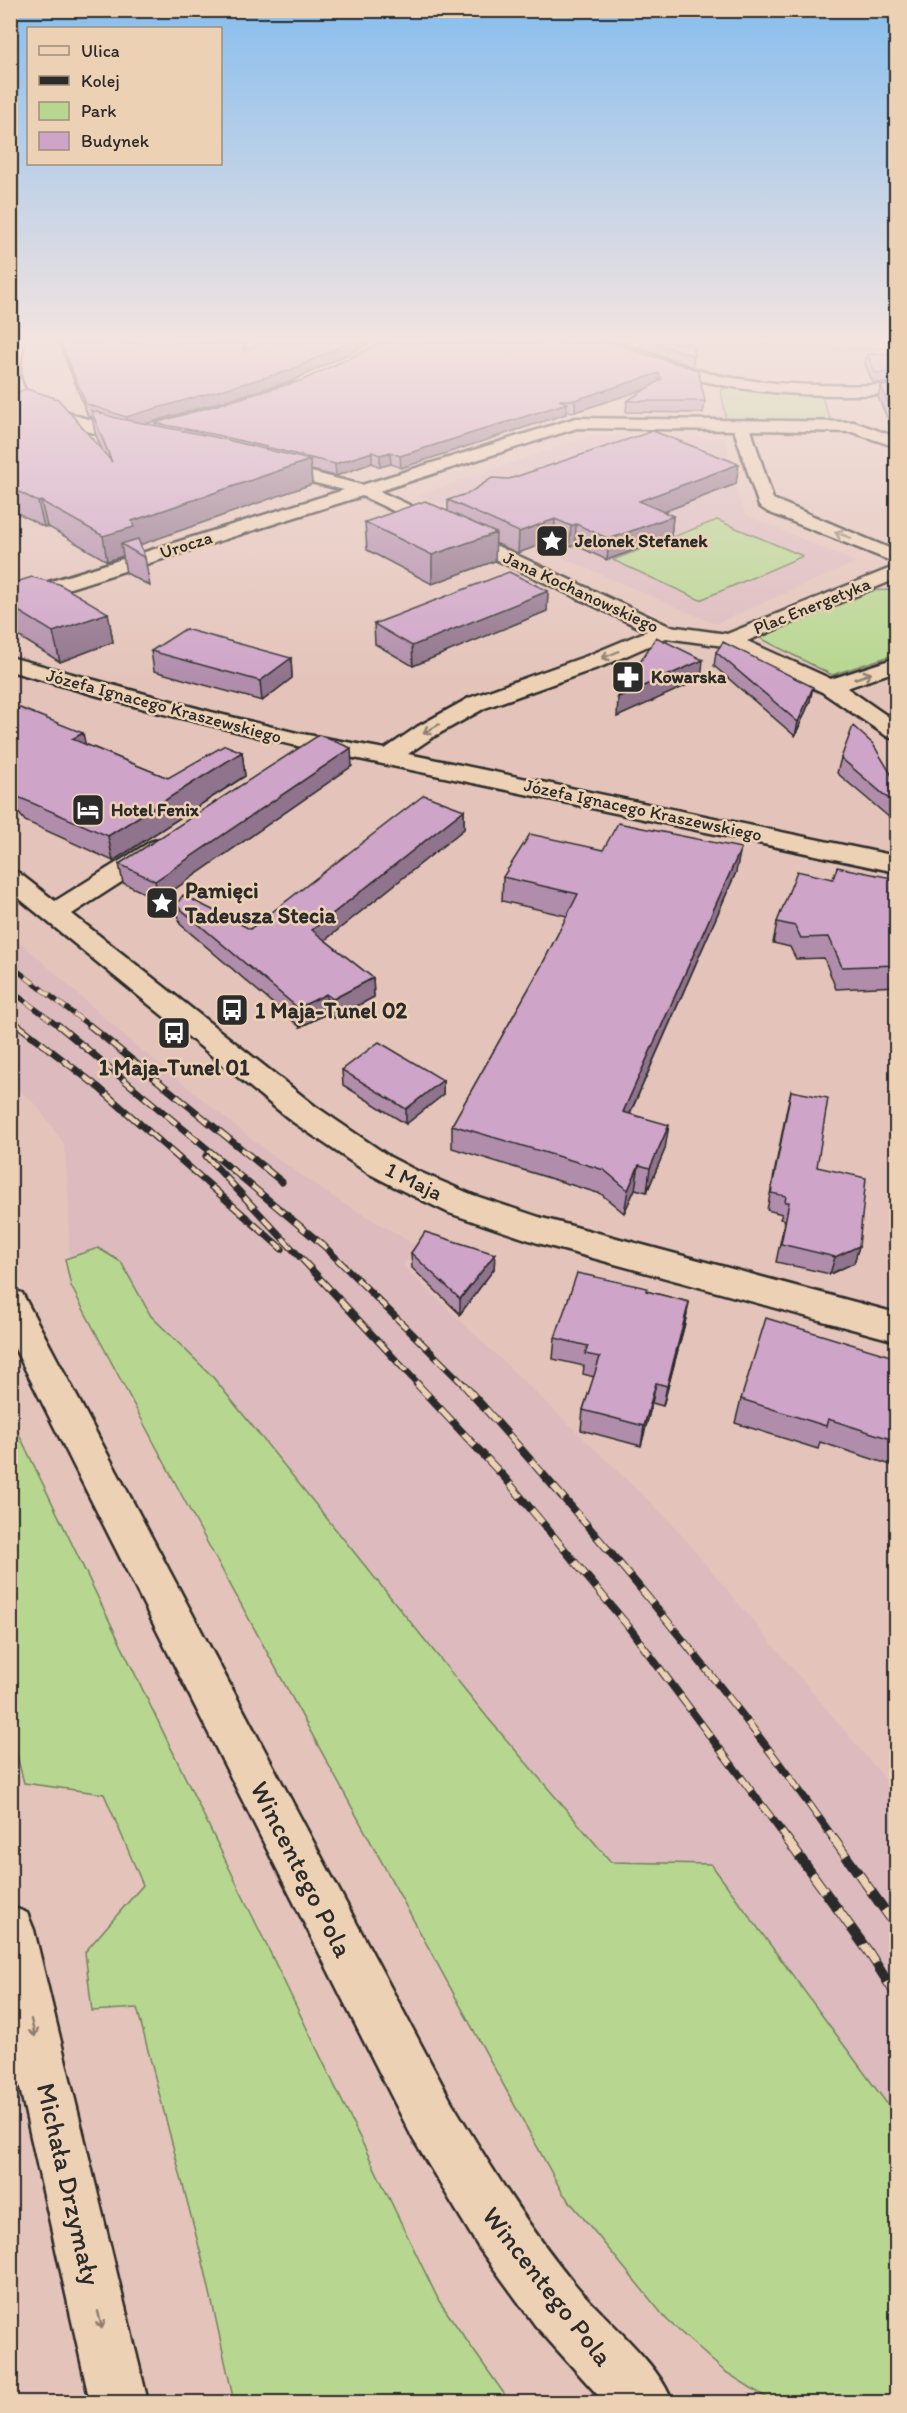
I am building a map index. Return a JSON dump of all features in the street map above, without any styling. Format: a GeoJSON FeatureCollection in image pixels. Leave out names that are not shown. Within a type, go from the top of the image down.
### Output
{"type":"FeatureCollection","features":[{"type":"Feature","properties":{"kind":"street","name":"Urocza"},"geometry":{"type":"LineString","coordinates":[[10,601],[472,456]]}},
{"type":"Feature","properties":{"kind":"street"},"geometry":{"type":"LineString","coordinates":[[751,456],[765,502],[774,508],[897,557]]}},
{"type":"Feature","properties":{"kind":"street"},"geometry":{"type":"LineString","coordinates":[[252,462],[363,490]]}},
{"type":"Feature","properties":{"kind":"street","name":"Jana Kochanowskiego"},"geometry":{"type":"LineString","coordinates":[[363,490],[664,631],[729,641],[830,687],[897,732]]}},
{"type":"Feature","properties":{"kind":"street","name":"Plac Energetyka"},"geometry":{"type":"LineString","coordinates":[[729,641],[897,572]]}},
{"type":"Feature","properties":{"kind":"street"},"geometry":{"type":"LineString","coordinates":[[389,757],[425,732],[477,703],[595,661],[664,631]]}},
{"type":"Feature","properties":{"kind":"street","name":"Józefa Ignacego Kraszewskiego"},"geometry":{"type":"LineString","coordinates":[[10,663],[24,669],[148,703],[313,745],[389,757],[897,864]]}},
{"type":"Feature","properties":{"kind":"street"},"geometry":{"type":"LineString","coordinates":[[830,687],[897,664]]}},
{"type":"Feature","properties":{"kind":"street"},"geometry":{"type":"LineString","coordinates":[[286,763],[313,745]]}},
{"type":"Feature","properties":{"kind":"street"},"geometry":{"type":"LineString","coordinates":[[55,913],[176,836]]}},
{"type":"Feature","properties":{"kind":"street","name":"1 Maja"},"geometry":{"type":"LineString","coordinates":[[10,878],[304,1114],[379,1165],[406,1179],[461,1203],[538,1230],[897,1327]]}},
{"type":"Feature","properties":{"kind":"street","name":"Wincentego Pola"},"geometry":{"type":"LineString","coordinates":[[10,1303],[437,2129],[498,2229],[548,2295],[643,2403]]}},
{"type":"Feature","properties":{"kind":"street","name":"Michała Drzymały"},"geometry":{"type":"LineString","coordinates":[[10,1930],[119,2403]]}},
{"type":"Feature","properties":{"kind":"shaded area"},"geometry":{"type":"Polygon","coordinates":[[[533,456],[729,456],[739,500],[746,515],[856,562],[715,624],[419,495],[533,456]]]}},
{"type":"Feature","properties":{"kind":"shaded area"},"geometry":{"type":"Polygon","coordinates":[[[11,942],[24,945],[129,1040],[264,1149],[333,1197],[416,1245],[403,1266],[668,1519],[896,1792],[896,2402],[69,1273],[69,1206],[64,1144],[37,1106],[11,1083],[11,942]]]}},
{"type":"Feature","properties":{"kind":"green space"},"geometry":{"type":"Polygon","coordinates":[[[717,520],[803,556],[700,600],[613,560],[717,520]]]}},
{"type":"Feature","properties":{"kind":"green space"},"geometry":{"type":"Polygon","coordinates":[[[865,591],[896,591],[896,654],[832,675],[760,638],[865,591]]]}},
{"type":"Feature","properties":{"kind":"green space"},"geometry":{"type":"Polygon","coordinates":[[[98,1248],[121,1262],[151,1316],[212,1376],[487,1717],[611,1862],[711,1864],[896,2116],[896,2402],[773,2402],[724,2371],[667,2320],[562,2192],[196,1522],[71,1286],[65,1259],[98,1248]]]}},
{"type":"Feature","properties":{"kind":"green space"},"geometry":{"type":"Polygon","coordinates":[[[11,1418],[439,2301],[510,2402],[234,2402],[205,2270],[137,2008],[92,2011],[85,1952],[143,1885],[104,1794],[24,1783],[10,1728],[11,1418]]]}},
{"type":"Feature","properties":{"kind":"building"},"geometry":{"type":"Polygon","coordinates":[[[10,456],[107,456],[112,462],[109,456],[292,456],[310,460],[132,521],[134,527],[103,536],[41,501],[38,502],[10,487],[10,456]]]}},
{"type":"Feature","properties":{"kind":"building"},"geometry":{"type":"Polygon","coordinates":[[[301,456],[361,456],[335,464],[301,456]]]}},
{"type":"Feature","properties":{"kind":"building"},"geometry":{"type":"Polygon","coordinates":[[[579,456],[717,456],[739,464],[639,501],[673,516],[609,539],[576,524],[571,526],[555,519],[519,532],[448,500],[469,493],[492,478],[509,479],[579,456]]]}},
{"type":"Feature","properties":{"kind":"building"},"geometry":{"type":"Polygon","coordinates":[[[425,501],[496,533],[432,555],[365,522],[425,501]]]}},
{"type":"Feature","properties":{"kind":"building"},"geometry":{"type":"Polygon","coordinates":[[[138,539],[145,558],[121,544],[138,539]]]}},
{"type":"Feature","properties":{"kind":"building"},"geometry":{"type":"Polygon","coordinates":[[[509,572],[548,591],[412,646],[374,624],[509,572]]]}},
{"type":"Feature","properties":{"kind":"building"},"geometry":{"type":"Polygon","coordinates":[[[32,577],[59,584],[108,613],[53,632],[10,606],[10,584],[32,577]]]}},
{"type":"Feature","properties":{"kind":"building"},"geometry":{"type":"Polygon","coordinates":[[[185,629],[291,658],[260,681],[151,651],[185,629]]]}},
{"type":"Feature","properties":{"kind":"building"},"geometry":{"type":"Polygon","coordinates":[[[656,637],[703,660],[618,697],[656,637]]]}},
{"type":"Feature","properties":{"kind":"building"},"geometry":{"type":"Polygon","coordinates":[[[723,642],[813,687],[798,722],[716,652],[723,642]]]}},
{"type":"Feature","properties":{"kind":"building"},"geometry":{"type":"Polygon","coordinates":[[[20,708],[83,733],[72,739],[168,778],[225,745],[242,752],[108,836],[18,797],[10,786],[10,713],[20,708]]]}},
{"type":"Feature","properties":{"kind":"building"},"geometry":{"type":"Polygon","coordinates":[[[853,726],[873,744],[897,784],[897,806],[841,758],[853,726]]]}},
{"type":"Feature","properties":{"kind":"building"},"geometry":{"type":"Polygon","coordinates":[[[319,735],[351,748],[155,881],[119,864],[319,735]]]}},
{"type":"Feature","properties":{"kind":"building"},"geometry":{"type":"Polygon","coordinates":[[[424,795],[464,810],[312,930],[373,978],[333,999],[326,994],[298,1008],[176,905],[183,895],[250,929],[424,795]]]}},
{"type":"Feature","properties":{"kind":"building"},"geometry":{"type":"Polygon","coordinates":[[[618,823],[741,848],[623,1112],[669,1125],[650,1168],[639,1165],[628,1190],[604,1170],[452,1125],[542,965],[578,894],[503,877],[530,834],[603,850],[618,823]]]}},
{"type":"Feature","properties":{"kind":"building"},"geometry":{"type":"Polygon","coordinates":[[[837,867],[897,879],[897,965],[842,967],[829,937],[801,938],[795,926],[777,922],[797,871],[833,879],[837,867]]]}},
{"type":"Feature","properties":{"kind":"building"},"geometry":{"type":"Polygon","coordinates":[[[379,1042],[443,1080],[406,1109],[342,1070],[379,1042]]]}},
{"type":"Feature","properties":{"kind":"building"},"geometry":{"type":"Polygon","coordinates":[[[791,1091],[828,1098],[817,1167],[866,1178],[859,1246],[835,1257],[781,1244],[789,1202],[785,1202],[786,1196],[771,1193],[791,1091]]]}},
{"type":"Feature","properties":{"kind":"building"},"geometry":{"type":"Polygon","coordinates":[[[425,1232],[495,1254],[460,1299],[411,1253],[425,1232]]]}},
{"type":"Feature","properties":{"kind":"building"},"geometry":{"type":"Polygon","coordinates":[[[577,1273],[647,1288],[646,1291],[689,1302],[667,1386],[656,1383],[644,1426],[583,1410],[600,1357],[585,1354],[588,1346],[555,1338],[577,1273]]]}},
{"type":"Feature","properties":{"kind":"building"},"geometry":{"type":"Polygon","coordinates":[[[766,1318],[897,1358],[897,1441],[828,1419],[826,1426],[741,1399],[766,1318]]]}},
{"type":"Feature","properties":{"kind":"railway"},"geometry":{"type":"LineString","coordinates":[[10,965],[91,1027]]}},
{"type":"Feature","properties":{"kind":"railway"},"geometry":{"type":"LineString","coordinates":[[10,990],[60,1027]]}},
{"type":"Feature","properties":{"kind":"railway"},"geometry":{"type":"LineString","coordinates":[[10,1019],[20,1027]]}},
{"type":"Feature","properties":{"kind":"railway"},"geometry":{"type":"LineString","coordinates":[[18,1025],[98,1087],[282,1249]]}},
{"type":"Feature","properties":{"kind":"railway"},"geometry":{"type":"LineString","coordinates":[[58,1025],[324,1246],[463,1384]]}},
{"type":"Feature","properties":{"kind":"railway"},"geometry":{"type":"LineString","coordinates":[[89,1025],[282,1182]]}},
{"type":"Feature","properties":{"kind":"railway"},"geometry":{"type":"LineString","coordinates":[[206,1156],[419,1385]]}},
{"type":"Feature","properties":{"kind":"railway"},"geometry":{"type":"LineString","coordinates":[[417,1384],[505,1478],[628,1626],[787,1839]]}},
{"type":"Feature","properties":{"kind":"railway"},"geometry":{"type":"LineString","coordinates":[[463,1384],[655,1606],[747,1721],[834,1839]]}},
{"type":"Feature","properties":{"kind":"railway"},"geometry":{"type":"LineString","coordinates":[[786,1838],[868,1951],[896,1995]]}},
{"type":"Feature","properties":{"kind":"railway"},"geometry":{"type":"LineString","coordinates":[[833,1838],[896,1926]]}},
{"type":"Feature","properties":{"kind":"place","name":"Jelonek Stefanek"},"geometry":{"type":"Point","coordinates":[552,541]}},
{"type":"Feature","properties":{"kind":"place","name":"Kowarska"},"geometry":{"type":"Point","coordinates":[628,677]}},
{"type":"Feature","properties":{"kind":"place","name":"Hotel Fenix"},"geometry":{"type":"Point","coordinates":[88,810]}},
{"type":"Feature","properties":{"kind":"place","name":"Pamięci Tadeusza Stecia"},"geometry":{"type":"Point","coordinates":[162,903]}},
{"type":"Feature","properties":{"kind":"place","name":"1 Maja-Tunel 02"},"geometry":{"type":"Point","coordinates":[232,1010]}},
{"type":"Feature","properties":{"kind":"place","name":"1 Maja-Tunel 01"},"geometry":{"type":"Point","coordinates":[174,1033]}}]}
